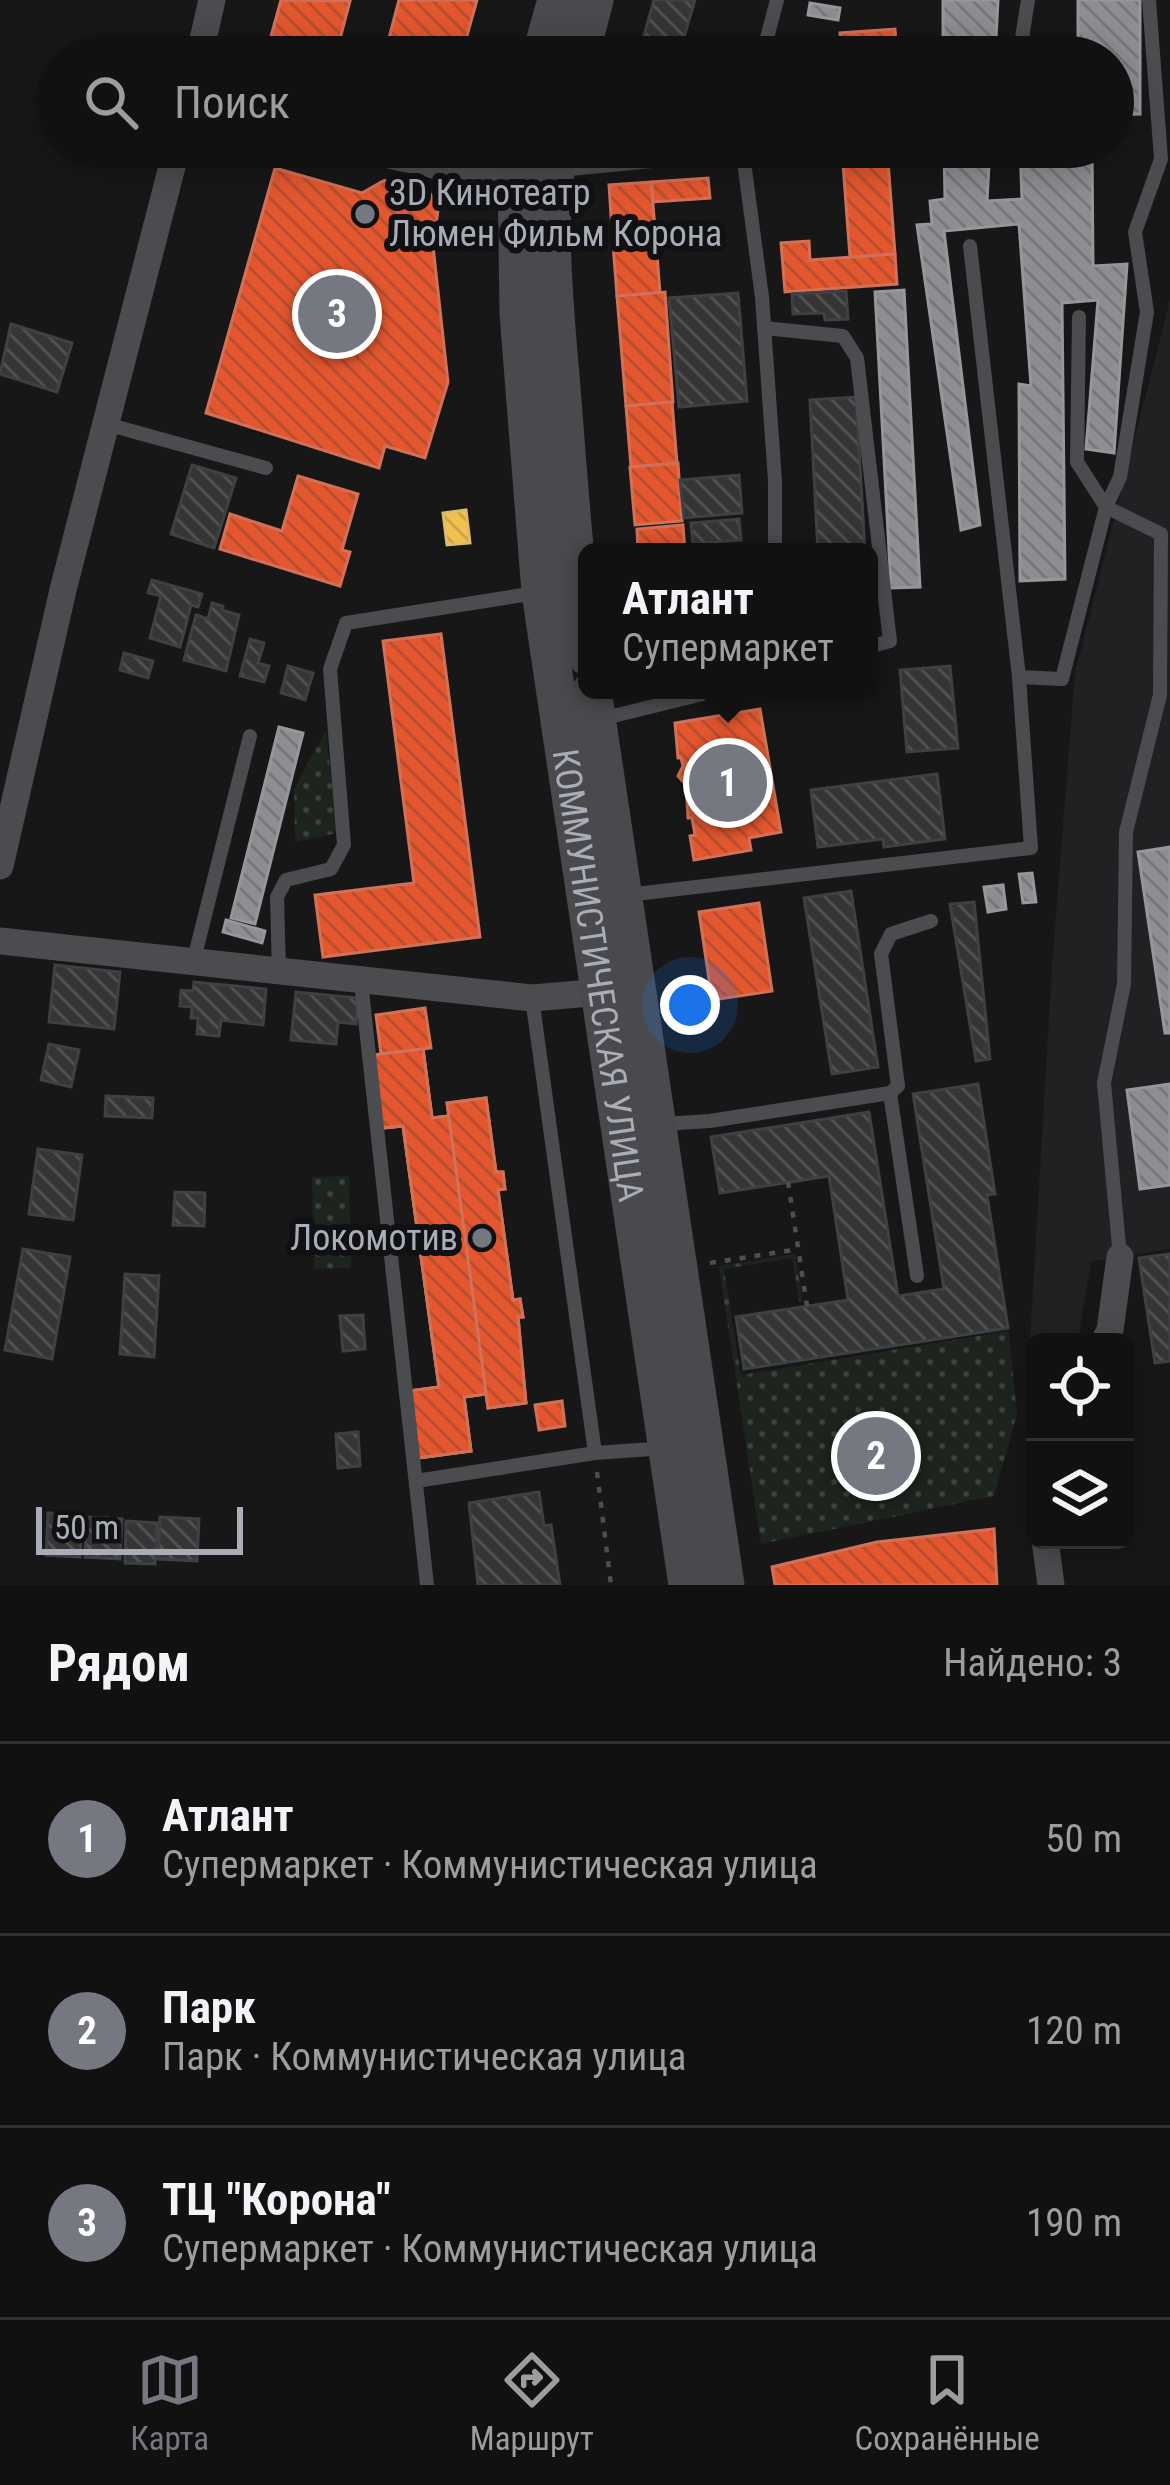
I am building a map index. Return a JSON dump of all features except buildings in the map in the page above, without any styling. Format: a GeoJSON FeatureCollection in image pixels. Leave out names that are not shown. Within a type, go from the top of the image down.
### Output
{"type":"FeatureCollection","features":[{"type":"Feature","properties":{"kind":"main road"},"geometry":{"type":"LineString","coordinates":[[547,36],[557,0]]}},
{"type":"Feature","properties":{"kind":"main road"},"geometry":{"type":"LineString","coordinates":[[585,36],[595,0]]}},
{"type":"Feature","properties":{"kind":"main road","name":"КОММУНИСТИЧЕСКАЯ УЛИЦА"},"geometry":{"type":"LineString","coordinates":[[539,168],[555,312],[559,590],[618,990],[668,1448],[688,1585]]}},
{"type":"Feature","properties":{"kind":"main road","name":"КОММУНИСТИЧЕСКАЯ УЛИЦА"},"geometry":{"type":"LineString","coordinates":[[559,590],[578,635]]}},
{"type":"Feature","properties":{"kind":"main road","name":"КОММУНИСТИЧЕСКАЯ УЛИЦА"},"geometry":{"type":"LineString","coordinates":[[594,705],[622,896],[618,990],[656,1124],[724,1585]]}},
{"type":"Feature","properties":{"kind":"street"},"geometry":{"type":"LineString","coordinates":[[204,36],[212,0]]}},
{"type":"Feature","properties":{"kind":"street"},"geometry":{"type":"LineString","coordinates":[[0,866],[63,590],[171,168]]}},
{"type":"Feature","properties":{"kind":"street"},"geometry":{"type":"LineString","coordinates":[[448,168],[480,168]]}},
{"type":"Feature","properties":{"kind":"street"},"geometry":{"type":"LineString","coordinates":[[0,940],[532,998],[618,990]]}},
{"type":"Feature","properties":{"kind":"street"},"geometry":{"type":"LineString","coordinates":[[1108,1333],[1120,1257]]}},
{"type":"Feature","properties":{"kind":"street"},"geometry":{"type":"LineString","coordinates":[[1046,1549],[1052,1585]]}},
{"type":"Feature","properties":{"kind":"lane"},"geometry":{"type":"LineString","coordinates":[[768,36],[777,0]]}},
{"type":"Feature","properties":{"kind":"lane"},"geometry":{"type":"LineString","coordinates":[[1022,36],[1028,0]]}},
{"type":"Feature","properties":{"kind":"lane"},"geometry":{"type":"LineString","coordinates":[[1019,677],[1062,679],[1106,507],[1120,477],[1147,312],[1135,232],[1161,159],[1148,0]]}},
{"type":"Feature","properties":{"kind":"lane"},"geometry":{"type":"LineString","coordinates":[[743,168],[764,328],[775,543]]}},
{"type":"Feature","properties":{"kind":"lane"},"geometry":{"type":"LineString","coordinates":[[622,896],[1031,848],[1019,677],[970,246]]}},
{"type":"Feature","properties":{"kind":"lane"},"geometry":{"type":"LineString","coordinates":[[1078,317],[1077,462],[1106,507],[1161,534],[1160,695],[1126,832],[1124,984],[1104,1083],[1120,1257]]}},
{"type":"Feature","properties":{"kind":"lane"},"geometry":{"type":"LineString","coordinates":[[764,328],[843,336],[857,358],[890,641],[878,644]]}},
{"type":"Feature","properties":{"kind":"lane"},"geometry":{"type":"LineString","coordinates":[[106,424],[266,468]]}},
{"type":"Feature","properties":{"kind":"lane"},"geometry":{"type":"LineString","coordinates":[[279,973],[277,897],[286,880],[331,869],[344,845],[330,669],[346,623],[559,590]]}},
{"type":"Feature","properties":{"kind":"lane"},"geometry":{"type":"LineString","coordinates":[[594,705],[644,699]]}},
{"type":"Feature","properties":{"kind":"lane"},"geometry":{"type":"LineString","coordinates":[[193,963],[250,736]]}},
{"type":"Feature","properties":{"kind":"lane"},"geometry":{"type":"LineString","coordinates":[[656,1124],[710,1121],[890,1093],[898,1086],[881,954],[891,934],[931,921]]}},
{"type":"Feature","properties":{"kind":"lane"},"geometry":{"type":"LineString","coordinates":[[361,982],[427,1585]]}},
{"type":"Feature","properties":{"kind":"lane"},"geometry":{"type":"LineString","coordinates":[[532,998],[595,1453]]}},
{"type":"Feature","properties":{"kind":"lane"},"geometry":{"type":"LineString","coordinates":[[890,1093],[917,1276]]}},
{"type":"Feature","properties":{"kind":"lane"},"geometry":{"type":"LineString","coordinates":[[416,1481],[595,1453],[668,1448]]}},
{"type":"Feature","properties":{"kind":"path"},"geometry":{"type":"LineString","coordinates":[[788,1182],[807,1306]]}},
{"type":"Feature","properties":{"kind":"path"},"geometry":{"type":"LineString","coordinates":[[714,1260],[799,1249]]}},
{"type":"Feature","properties":{"kind":"path"},"geometry":{"type":"LineString","coordinates":[[595,1453],[611,1585]]}},
{"type":"Feature","properties":{"kind":"shaded area"},"geometry":{"type":"Polygon","coordinates":[[[1170,300],[1170,1249],[1091,1262],[1079,1333],[1030,1333],[1052,966],[1075,673],[1170,300]]]}},
{"type":"Feature","properties":{"kind":"shaded area"},"geometry":{"type":"Polygon","coordinates":[[[326,730],[337,833],[295,842],[294,789],[326,730]]]}},
{"type":"Feature","properties":{"kind":"shaded area"},"geometry":{"type":"Polygon","coordinates":[[[349,1176],[351,1268],[314,1269],[312,1177],[349,1176]]]}},
{"type":"Feature","properties":{"kind":"shaded area"},"geometry":{"type":"Polygon","coordinates":[[[795,1254],[803,1301],[799,1301],[792,1258],[724,1269],[741,1375],[1009,1331],[1017,1415],[994,1496],[761,1544],[719,1266],[795,1254]]]}},
{"type":"Feature","properties":{"kind":"place","name":"3D Кинотеатр Люмен Фильм Корона"},"geometry":{"type":"Point","coordinates":[365,214]}},
{"type":"Feature","properties":{"kind":"place","name":"ТЦ \"Корона\""},"geometry":{"type":"Point","coordinates":[337,314]}},
{"type":"Feature","properties":{"kind":"place","name":"Атлант"},"geometry":{"type":"Point","coordinates":[728,783]}},
{"type":"Feature","properties":{"kind":"place","name":"Локомотив"},"geometry":{"type":"Point","coordinates":[482,1238]}},
{"type":"Feature","properties":{"kind":"place","name":"Парк"},"geometry":{"type":"Point","coordinates":[876,1456]}}]}
